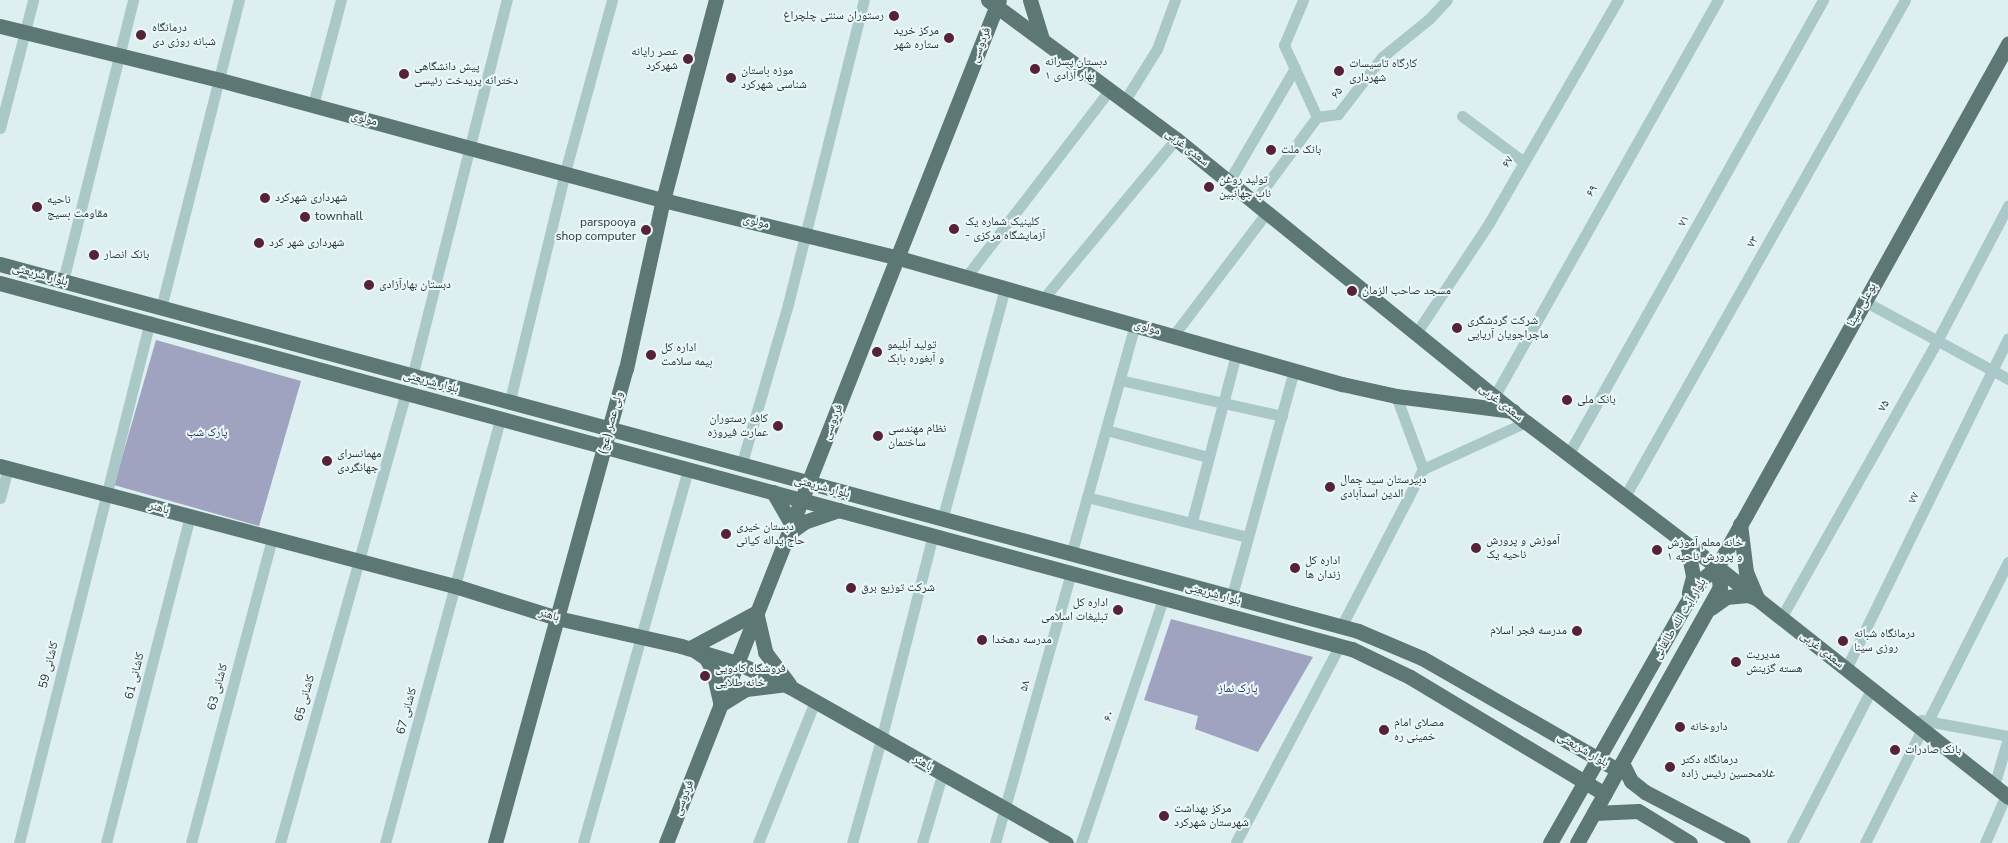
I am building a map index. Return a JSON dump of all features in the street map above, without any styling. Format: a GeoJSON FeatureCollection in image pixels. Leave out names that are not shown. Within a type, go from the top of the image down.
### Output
{"type":"FeatureCollection","features":[{"type":"Feature","properties":{"kind":"main road","name":"ولی عصر (عج)"},"geometry":{"type":"LineString","coordinates":[[495,843],[609,431],[663,200],[716,0]]}},
{"type":"Feature","properties":{"kind":"main road"},"geometry":{"type":"LineString","coordinates":[[1030,0],[1041,37]]}},
{"type":"Feature","properties":{"kind":"main road","name":"سعدی غربی"},"geometry":{"type":"LineString","coordinates":[[994,2],[1176,139],[1415,334],[1568,455],[1717,567],[1908,718],[1925,725],[2002,793]]}},
{"type":"Feature","properties":{"kind":"main road","name":"فردوسی"},"geometry":{"type":"LineString","coordinates":[[666,843],[899,258],[994,2]]}},
{"type":"Feature","properties":{"kind":"main road","name":"مولوی"},"geometry":{"type":"LineString","coordinates":[[0,26],[120,54],[565,172],[663,200],[804,233],[899,258],[1236,354],[1396,396],[1513,411]]}},
{"type":"Feature","properties":{"kind":"main road","name":"بوعلی سینا"},"geometry":{"type":"LineString","coordinates":[[1717,567],[2008,44]]}},
{"type":"Feature","properties":{"kind":"main road","name":"بلوار شریعتی"},"geometry":{"type":"LineString","coordinates":[[0,264],[1387,641],[1422,658],[1598,759],[1621,768],[1631,781],[1645,792],[1743,843]]}},
{"type":"Feature","properties":{"kind":"main road","name":"بلوار شریعتی"},"geometry":{"type":"LineString","coordinates":[[0,283],[150,321],[405,394],[1164,597],[1339,647],[1392,667],[1605,794]]}},
{"type":"Feature","properties":{"kind":"main road"},"geometry":{"type":"LineString","coordinates":[[150,321],[161,308]]}},
{"type":"Feature","properties":{"kind":"main road","name":"باهنر"},"geometry":{"type":"LineString","coordinates":[[4,467],[455,586],[556,618],[690,648],[737,663],[791,687],[942,775],[1066,843]]}},
{"type":"Feature","properties":{"kind":"main road"},"geometry":{"type":"LineString","coordinates":[[773,492],[791,529],[804,522],[840,510]]}},
{"type":"Feature","properties":{"kind":"main road"},"geometry":{"type":"LineString","coordinates":[[1740,524],[1746,572],[1758,599]]}},
{"type":"Feature","properties":{"kind":"main road"},"geometry":{"type":"LineString","coordinates":[[1686,604],[1693,577],[1687,545]]}},
{"type":"Feature","properties":{"kind":"main road","name":"بلوار آیت الله طالقانی"},"geometry":{"type":"LineString","coordinates":[[1550,843],[1686,604],[1701,580],[1717,567]]}},
{"type":"Feature","properties":{"kind":"main road","name":"بلوار آیت الله طالقانی"},"geometry":{"type":"LineString","coordinates":[[1577,843],[1621,768],[1720,587],[1717,567]]}},
{"type":"Feature","properties":{"kind":"main road"},"geometry":{"type":"LineString","coordinates":[[1704,614],[1717,600],[1726,597],[1748,595],[1758,599]]}},
{"type":"Feature","properties":{"kind":"main road"},"geometry":{"type":"LineString","coordinates":[[757,612],[759,634],[765,652],[791,687],[754,687],[739,692],[720,705],[714,671],[706,658],[690,648],[757,612]]}},
{"type":"Feature","properties":{"kind":"main road"},"geometry":{"type":"LineString","coordinates":[[1339,647],[1341,627]]}},
{"type":"Feature","properties":{"kind":"main road"},"geometry":{"type":"LineString","coordinates":[[1645,792],[1632,798],[1632,803],[1638,811],[1690,843]]}},
{"type":"Feature","properties":{"kind":"main road"},"geometry":{"type":"LineString","coordinates":[[1594,813],[1638,811]]}},
{"type":"Feature","properties":{"kind":"street"},"geometry":{"type":"LineString","coordinates":[[0,128],[33,0]]}},
{"type":"Feature","properties":{"kind":"street"},"geometry":{"type":"LineString","coordinates":[[62,281],[133,0]]}},
{"type":"Feature","properties":{"kind":"street"},"geometry":{"type":"LineString","coordinates":[[161,308],[239,0]]}},
{"type":"Feature","properties":{"kind":"street"},"geometry":{"type":"LineString","coordinates":[[313,105],[341,0]]}},
{"type":"Feature","properties":{"kind":"street"},"geometry":{"type":"LineString","coordinates":[[412,377],[507,0]]}},
{"type":"Feature","properties":{"kind":"street"},"geometry":{"type":"LineString","coordinates":[[510,404],[565,172],[612,0]]}},
{"type":"Feature","properties":{"kind":"street"},"geometry":{"type":"LineString","coordinates":[[741,466],[788,304],[804,233],[864,0]]}},
{"type":"Feature","properties":{"kind":"street"},"geometry":{"type":"LineString","coordinates":[[1125,100],[1157,49],[1175,0]]}},
{"type":"Feature","properties":{"kind":"street"},"geometry":{"type":"LineString","coordinates":[[1254,202],[1318,117],[1284,45],[1303,0]]}},
{"type":"Feature","properties":{"kind":"street","name":"۶۵"},"geometry":{"type":"LineString","coordinates":[[1318,117],[1338,114],[1382,56],[1429,19],[1447,0]]}},
{"type":"Feature","properties":{"kind":"street","name":"۶۷"},"geometry":{"type":"LineString","coordinates":[[1415,334],[1489,223],[1618,0]]}},
{"type":"Feature","properties":{"kind":"street","name":"۶۹"},"geometry":{"type":"LineString","coordinates":[[1494,397],[1718,0]]}},
{"type":"Feature","properties":{"kind":"street","name":"۷۱"},"geometry":{"type":"LineString","coordinates":[[1568,455],[1823,0]]}},
{"type":"Feature","properties":{"kind":"street","name":"۷۳"},"geometry":{"type":"LineString","coordinates":[[1624,498],[1905,0]]}},
{"type":"Feature","properties":{"kind":"street"},"geometry":{"type":"LineString","coordinates":[[1229,181],[1295,68]]}},
{"type":"Feature","properties":{"kind":"street"},"geometry":{"type":"LineString","coordinates":[[966,277],[1110,88]]}},
{"type":"Feature","properties":{"kind":"street"},"geometry":{"type":"LineString","coordinates":[[1462,116],[1524,162]]}},
{"type":"Feature","properties":{"kind":"street"},"geometry":{"type":"LineString","coordinates":[[1043,299],[1176,139]]}},
{"type":"Feature","properties":{"kind":"street","name":"۷۵"},"geometry":{"type":"LineString","coordinates":[[1781,618],[1937,341],[2008,206]]}},
{"type":"Feature","properties":{"kind":"street"},"geometry":{"type":"LineString","coordinates":[[1173,336],[1267,212]]}},
{"type":"Feature","properties":{"kind":"street"},"geometry":{"type":"LineString","coordinates":[[942,520],[1005,288]]}},
{"type":"Feature","properties":{"kind":"street"},"geometry":{"type":"LineString","coordinates":[[1864,302],[2008,379]]}},
{"type":"Feature","properties":{"kind":"street","name":"کاشانی 59"},"geometry":{"type":"LineString","coordinates":[[19,843],[150,321]]}},
{"type":"Feature","properties":{"kind":"street"},"geometry":{"type":"LineString","coordinates":[[1071,555],[1135,325]]}},
{"type":"Feature","properties":{"kind":"street","name":"۷۷"},"geometry":{"type":"LineString","coordinates":[[1846,669],[2008,339]]}},
{"type":"Feature","properties":{"kind":"street"},"geometry":{"type":"LineString","coordinates":[[1192,521],[1236,354]]}},
{"type":"Feature","properties":{"kind":"street"},"geometry":{"type":"LineString","coordinates":[[1231,599],[1294,370]]}},
{"type":"Feature","properties":{"kind":"street"},"geometry":{"type":"LineString","coordinates":[[1120,380],[1282,416]]}},
{"type":"Feature","properties":{"kind":"street","name":"کاشانی 65"},"geometry":{"type":"LineString","coordinates":[[280,843],[356,561],[405,394]]}},
{"type":"Feature","properties":{"kind":"street"},"geometry":{"type":"LineString","coordinates":[[1396,396],[1423,469]]}},
{"type":"Feature","properties":{"kind":"street","name":"کاشانی 67"},"geometry":{"type":"LineString","coordinates":[[385,843],[500,418]]}},
{"type":"Feature","properties":{"kind":"street"},"geometry":{"type":"LineString","coordinates":[[1341,627],[1423,469],[1526,422]]}},
{"type":"Feature","properties":{"kind":"street"},"geometry":{"type":"LineString","coordinates":[[1106,430],[1208,457]]}},
{"type":"Feature","properties":{"kind":"street"},"geometry":{"type":"LineString","coordinates":[[0,498],[4,467]]}},
{"type":"Feature","properties":{"kind":"street"},"geometry":{"type":"LineString","coordinates":[[583,843],[688,469]]}},
{"type":"Feature","properties":{"kind":"street"},"geometry":{"type":"LineString","coordinates":[[1087,497],[1192,521],[1248,537]]}},
{"type":"Feature","properties":{"kind":"street","name":"کاشانی 61"},"geometry":{"type":"LineString","coordinates":[[106,843],[190,517]]}},
{"type":"Feature","properties":{"kind":"street"},"geometry":{"type":"LineString","coordinates":[[852,843],[882,740],[933,535]]}},
{"type":"Feature","properties":{"kind":"street","name":"کاشانی 63"},"geometry":{"type":"LineString","coordinates":[[191,843],[272,538]]}},
{"type":"Feature","properties":{"kind":"street"},"geometry":{"type":"LineString","coordinates":[[1865,843],[2008,562]]}},
{"type":"Feature","properties":{"kind":"street","name":"۵۸"},"geometry":{"type":"LineString","coordinates":[[1005,808],[1071,572]]}},
{"type":"Feature","properties":{"kind":"street","name":"۶۰"},"geometry":{"type":"LineString","coordinates":[[1081,843],[1164,597]]}},
{"type":"Feature","properties":{"kind":"street"},"geometry":{"type":"LineString","coordinates":[[1236,842],[1339,647]]}},
{"type":"Feature","properties":{"kind":"street"},"geometry":{"type":"LineString","coordinates":[[1792,843],[1872,690]]}},
{"type":"Feature","properties":{"kind":"street"},"geometry":{"type":"LineString","coordinates":[[758,843],[815,701]]}},
{"type":"Feature","properties":{"kind":"street"},"geometry":{"type":"LineString","coordinates":[[1925,725],[2008,737],[2002,793],[1985,843]]}},
{"type":"Feature","properties":{"kind":"street"},"geometry":{"type":"LineString","coordinates":[[922,843],[942,775]]}},
{"type":"Feature","properties":{"kind":"street"},"geometry":{"type":"LineString","coordinates":[[995,843],[1005,808]]}},
{"type":"Feature","properties":{"kind":"green space","name":"پارک شب"},"geometry":{"type":"Polygon","coordinates":[[[156,340],[301,381],[259,526],[114,485],[156,340]]]}},
{"type":"Feature","properties":{"kind":"green space","name":"پارک نماز"},"geometry":{"type":"Polygon","coordinates":[[[1171,619],[1313,657],[1258,752],[1195,729],[1198,716],[1144,700],[1171,619]]]}},
{"type":"Feature","properties":{"kind":"place","name":"رستوران سنتی چلچراغ"},"geometry":{"type":"Point","coordinates":[894,16]}},
{"type":"Feature","properties":{"kind":"place","name":"درمانگاه شبانه روزی دی"},"geometry":{"type":"Point","coordinates":[141,35]}},
{"type":"Feature","properties":{"kind":"place","name":"مرکز خرید ستاره شهر"},"geometry":{"type":"Point","coordinates":[949,38]}},
{"type":"Feature","properties":{"kind":"place","name":"عصر رایانه شهرکرد"},"geometry":{"type":"Point","coordinates":[688,59]}},
{"type":"Feature","properties":{"kind":"place","name":"دبستان پسرانه بهار آزادی ۱"},"geometry":{"type":"Point","coordinates":[1035,69]}},
{"type":"Feature","properties":{"kind":"place","name":"کارگاه تاسیسات شهرداری"},"geometry":{"type":"Point","coordinates":[1339,71]}},
{"type":"Feature","properties":{"kind":"place","name":"پیش دانشگاهی دخترانه پریدخت رئیسی"},"geometry":{"type":"Point","coordinates":[404,74]}},
{"type":"Feature","properties":{"kind":"place","name":"موزه باستان شناسی شهرکرد"},"geometry":{"type":"Point","coordinates":[731,78]}},
{"type":"Feature","properties":{"kind":"place","name":"بانک ملت"},"geometry":{"type":"Point","coordinates":[1271,150]}},
{"type":"Feature","properties":{"kind":"place","name":"تولید روغن ناب جهانبین"},"geometry":{"type":"Point","coordinates":[1209,187]}},
{"type":"Feature","properties":{"kind":"place","name":"شهرداری شهرکرد"},"geometry":{"type":"Point","coordinates":[265,198]}},
{"type":"Feature","properties":{"kind":"place","name":"ناحیه مقاومت بسیج"},"geometry":{"type":"Point","coordinates":[37,207]}},
{"type":"Feature","properties":{"kind":"place","name":"townhall"},"geometry":{"type":"Point","coordinates":[305,217]}},
{"type":"Feature","properties":{"kind":"place","name":"کلینیک شماره یک - آزمایشگاه مرکزی"},"geometry":{"type":"Point","coordinates":[954,229]}},
{"type":"Feature","properties":{"kind":"place","name":"parspooya shop computer"},"geometry":{"type":"Point","coordinates":[646,230]}},
{"type":"Feature","properties":{"kind":"place","name":"شهرداری شهر کرد"},"geometry":{"type":"Point","coordinates":[259,243]}},
{"type":"Feature","properties":{"kind":"place","name":"بانک انصار"},"geometry":{"type":"Point","coordinates":[94,255]}},
{"type":"Feature","properties":{"kind":"place","name":"دبستان بهارآزادی"},"geometry":{"type":"Point","coordinates":[369,285]}},
{"type":"Feature","properties":{"kind":"place","name":"مسجد صاحب الزمان"},"geometry":{"type":"Point","coordinates":[1352,291]}},
{"type":"Feature","properties":{"kind":"place","name":"شرکت گردشگری ماجراجویان آریایی"},"geometry":{"type":"Point","coordinates":[1457,328]}},
{"type":"Feature","properties":{"kind":"place","name":"تولید آبلیمو و آبغوره بابک"},"geometry":{"type":"Point","coordinates":[877,352]}},
{"type":"Feature","properties":{"kind":"place","name":"اداره کل بیمه سلامت"},"geometry":{"type":"Point","coordinates":[651,355]}},
{"type":"Feature","properties":{"kind":"place","name":"بانک ملی"},"geometry":{"type":"Point","coordinates":[1567,400]}},
{"type":"Feature","properties":{"kind":"place","name":"کافه رستوران عمارت فیروزه"},"geometry":{"type":"Point","coordinates":[778,426]}},
{"type":"Feature","properties":{"kind":"place","name":"نظام مهندسی ساختمان"},"geometry":{"type":"Point","coordinates":[878,436]}},
{"type":"Feature","properties":{"kind":"place","name":"مهمانسرای جهانگردی"},"geometry":{"type":"Point","coordinates":[327,461]}},
{"type":"Feature","properties":{"kind":"place","name":"دبیرستان سید جمال الدین اسدآبادی"},"geometry":{"type":"Point","coordinates":[1330,487]}},
{"type":"Feature","properties":{"kind":"place","name":"دبستان خیری حاج یداله کیانی"},"geometry":{"type":"Point","coordinates":[726,534]}},
{"type":"Feature","properties":{"kind":"place","name":"آموزش و پرورش ناحیه یک"},"geometry":{"type":"Point","coordinates":[1476,548]}},
{"type":"Feature","properties":{"kind":"place","name":"خانه معلم آموزش و پرورش ناحیه ۱"},"geometry":{"type":"Point","coordinates":[1657,550]}},
{"type":"Feature","properties":{"kind":"place","name":"اداره کل زندان ها"},"geometry":{"type":"Point","coordinates":[1295,568]}},
{"type":"Feature","properties":{"kind":"place","name":"شرکت توزیع برق"},"geometry":{"type":"Point","coordinates":[851,588]}},
{"type":"Feature","properties":{"kind":"place","name":"اداره کل تبلیغات اسلامی"},"geometry":{"type":"Point","coordinates":[1118,610]}},
{"type":"Feature","properties":{"kind":"place","name":"مدرسه فجر اسلام"},"geometry":{"type":"Point","coordinates":[1577,631]}},
{"type":"Feature","properties":{"kind":"place","name":"مدرسه دهخدا"},"geometry":{"type":"Point","coordinates":[982,640]}},
{"type":"Feature","properties":{"kind":"place","name":"درمانگاه شبانه روزی سینا"},"geometry":{"type":"Point","coordinates":[1843,641]}},
{"type":"Feature","properties":{"kind":"place","name":"مدیریت هسته گزینش"},"geometry":{"type":"Point","coordinates":[1736,662]}},
{"type":"Feature","properties":{"kind":"place","name":"فروشگاه کادویی خانه طلایی"},"geometry":{"type":"Point","coordinates":[705,676]}},
{"type":"Feature","properties":{"kind":"place","name":"داروخانه"},"geometry":{"type":"Point","coordinates":[1680,727]}},
{"type":"Feature","properties":{"kind":"place","name":"مصلای امام خمینی ره"},"geometry":{"type":"Point","coordinates":[1384,730]}},
{"type":"Feature","properties":{"kind":"place","name":"بانک صادرات"},"geometry":{"type":"Point","coordinates":[1895,750]}},
{"type":"Feature","properties":{"kind":"place","name":"درمانگاه دکتر غلامحسین رئیس زاده"},"geometry":{"type":"Point","coordinates":[1670,767]}},
{"type":"Feature","properties":{"kind":"place","name":"مرکز بهداشت شهرستان شهرکرد"},"geometry":{"type":"Point","coordinates":[1164,816]}}]}
